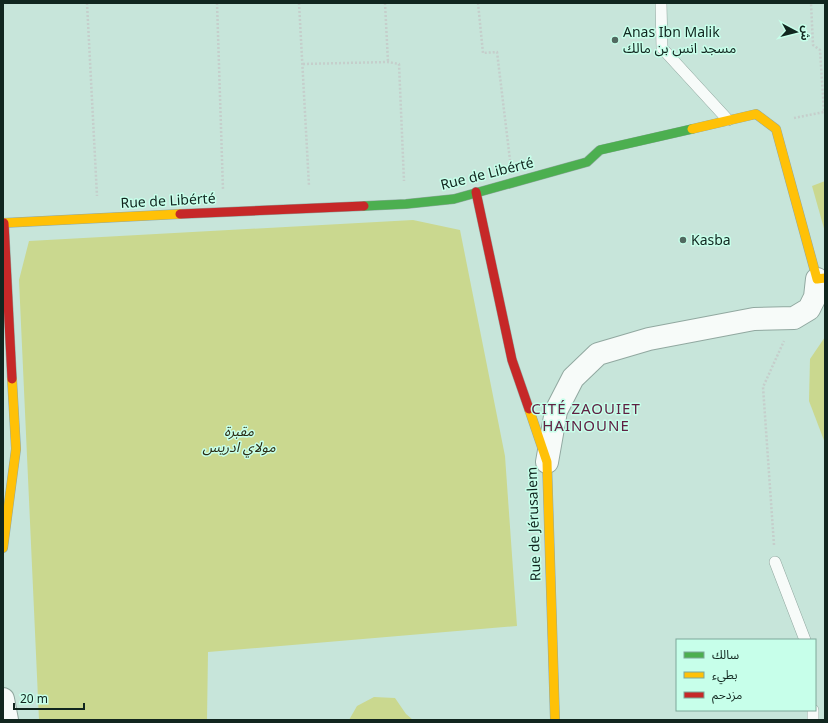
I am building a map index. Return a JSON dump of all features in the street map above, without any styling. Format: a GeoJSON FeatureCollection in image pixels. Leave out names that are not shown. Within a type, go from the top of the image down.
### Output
{"type":"FeatureCollection","features":[{"type":"Feature","properties":{"kind":"street","name":"Rue de Libérté"},"geometry":{"type":"LineString","coordinates":[[3,223],[406,204],[454,198],[587,162],[600,150],[756,114],[768,123]]}},
{"type":"Feature","properties":{"kind":"street"},"geometry":{"type":"LineString","coordinates":[[547,462],[556,411],[573,378],[598,354],[649,339],[746,320],[794,318],[809,309],[821,279],[776,129],[768,123]]}},
{"type":"Feature","properties":{"kind":"street","name":"Rue de Jérusalem"},"geometry":{"type":"LineString","coordinates":[[476,192],[512,360],[547,462],[555,720]]}},
{"type":"Feature","properties":{"kind":"street"},"geometry":{"type":"LineString","coordinates":[[3,223],[16,449],[3,548]]}},
{"type":"Feature","properties":{"kind":"street"},"geometry":{"type":"LineString","coordinates":[[3,699],[7,720]]}},
{"type":"Feature","properties":{"kind":"lane"},"geometry":{"type":"LineString","coordinates":[[661,3],[662,48],[728,120]]}},
{"type":"Feature","properties":{"kind":"lane"},"geometry":{"type":"LineString","coordinates":[[775,562],[805,639]]}},
{"type":"Feature","properties":{"kind":"path"},"geometry":{"type":"LineString","coordinates":[[87,3],[98,218]]}},
{"type":"Feature","properties":{"kind":"path"},"geometry":{"type":"LineString","coordinates":[[217,3],[223,212]]}},
{"type":"Feature","properties":{"kind":"path"},"geometry":{"type":"LineString","coordinates":[[299,3],[310,208]]}},
{"type":"Feature","properties":{"kind":"path"},"geometry":{"type":"LineString","coordinates":[[385,3],[388,62]]}},
{"type":"Feature","properties":{"kind":"path"},"geometry":{"type":"LineString","coordinates":[[478,3],[483,53],[497,52],[512,182]]}},
{"type":"Feature","properties":{"kind":"path"},"geometry":{"type":"LineString","coordinates":[[768,123],[824,112],[820,50],[813,45],[811,3]]}},
{"type":"Feature","properties":{"kind":"path"},"geometry":{"type":"LineString","coordinates":[[303,64],[388,62],[398,64],[406,204]]}},
{"type":"Feature","properties":{"kind":"path"},"geometry":{"type":"LineString","coordinates":[[775,562],[763,387],[794,318]]}},
{"type":"Feature","properties":{"kind":"green space"},"geometry":{"type":"Polygon","coordinates":[[[825,181],[825,232],[812,186],[825,181]]]}},
{"type":"Feature","properties":{"kind":"green space","name":"مقبرة مولاي ادريس"},"geometry":{"type":"Polygon","coordinates":[[[413,220],[460,230],[505,456],[517,626],[208,652],[207,720],[39,720],[19,280],[29,241],[413,220]]]}},
{"type":"Feature","properties":{"kind":"green space"},"geometry":{"type":"Polygon","coordinates":[[[825,337],[825,443],[809,401],[810,359],[825,337]]]}},
{"type":"Feature","properties":{"kind":"green space"},"geometry":{"type":"Polygon","coordinates":[[[374,697],[395,698],[406,714],[413,720],[349,720],[357,706],[374,697]]]}},
{"type":"Feature","properties":{"kind":"traffic: fast"},"geometry":{"type":"LineString","coordinates":[[364,206],[406,204],[454,199],[587,162],[600,150],[692,129]]}},
{"type":"Feature","properties":{"kind":"traffic: slow"},"geometry":{"type":"LineString","coordinates":[[692,129],[756,114],[776,129],[817,279],[825,278]]}},
{"type":"Feature","properties":{"kind":"traffic: slow"},"geometry":{"type":"LineString","coordinates":[[3,223],[180,214]]}},
{"type":"Feature","properties":{"kind":"traffic: slow"},"geometry":{"type":"LineString","coordinates":[[3,548],[16,449],[12,379]]}},
{"type":"Feature","properties":{"kind":"traffic: slow"},"geometry":{"type":"LineString","coordinates":[[529,409],[547,462],[555,720]]}},
{"type":"Feature","properties":{"kind":"traffic: jam"},"geometry":{"type":"LineString","coordinates":[[476,192],[512,360],[529,409]]}},
{"type":"Feature","properties":{"kind":"traffic: jam"},"geometry":{"type":"LineString","coordinates":[[180,214],[364,206]]}},
{"type":"Feature","properties":{"kind":"traffic: jam"},"geometry":{"type":"LineString","coordinates":[[4,223],[12,379]]}},
{"type":"Feature","properties":{"kind":"place","name":"Anas Ibn Malik مسجد انس بن مالك"},"geometry":{"type":"Point","coordinates":[615,40]}},
{"type":"Feature","properties":{"kind":"place","name":"Kasba"},"geometry":{"type":"Point","coordinates":[683,240]}},
{"type":"Feature","properties":{"kind":"district","name":"CITÉ ZAOUIET HAINOUNE"},"geometry":{"type":"Point","coordinates":[586,418]}}]}
